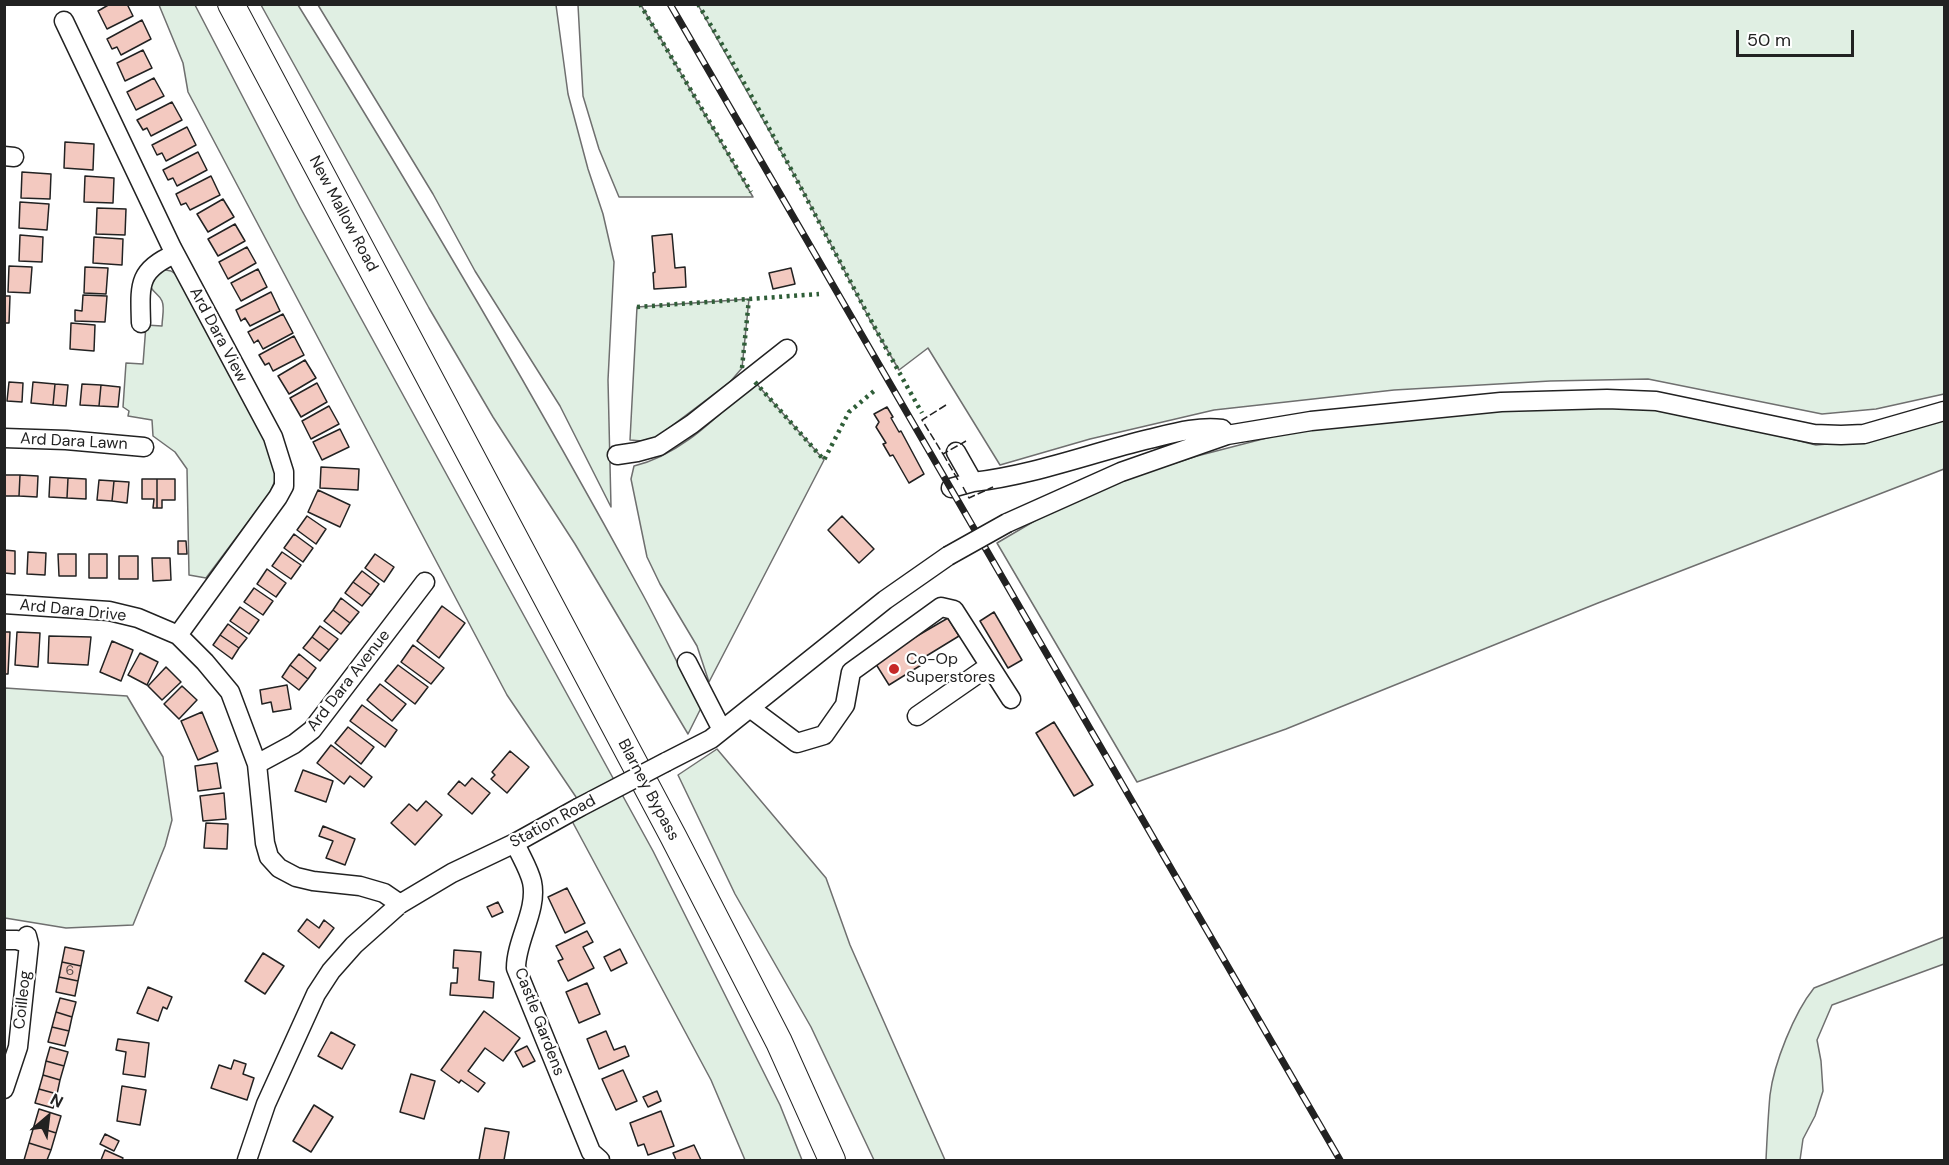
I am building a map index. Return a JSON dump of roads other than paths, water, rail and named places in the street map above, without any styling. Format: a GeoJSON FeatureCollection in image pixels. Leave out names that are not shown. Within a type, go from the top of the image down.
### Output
{"type":"FeatureCollection","features":[{"type":"Feature","properties":{"kind":"highway","name":"New Mallow Road"},"geometry":{"type":"LineString","coordinates":[[231,4],[454,424]]}},
{"type":"Feature","properties":{"kind":"highway","name":"Blarney Bypass"},"geometry":{"type":"LineString","coordinates":[[454,424],[774,1031],[832,1161]]}},
{"type":"Feature","properties":{"kind":"street","name":"Ard Dara View"},"geometry":{"type":"LineString","coordinates":[[64,21],[175,254],[273,437],[284,472],[284,486],[278,497],[178,635]]}},
{"type":"Feature","properties":{"kind":"street"},"geometry":{"type":"LineString","coordinates":[[141,323],[141,286],[146,274],[153,265],[175,254]]}},
{"type":"Feature","properties":{"kind":"street"},"geometry":{"type":"LineString","coordinates":[[617,455],[659,446],[692,424],[787,349]]}},
{"type":"Feature","properties":{"kind":"street"},"geometry":{"type":"LineString","coordinates":[[951,488],[1061,464],[1130,444],[1207,427],[1222,429],[1227,435],[1311,421],[1513,402],[1607,399],[1656,401],[1814,434],[1841,435],[1864,434],[1944,411]]}},
{"type":"Feature","properties":{"kind":"street","name":"Station Road"},"geometry":{"type":"LineString","coordinates":[[247,1161],[266,1104],[316,994],[331,971],[354,945],[400,904],[452,873],[515,843],[711,738],[885,600],[948,556],[1007,523],[1120,472],[1227,435]]}},
{"type":"Feature","properties":{"kind":"street","name":"Ard Dara Lawn"},"geometry":{"type":"LineString","coordinates":[[4,438],[66,440],[144,447]]}},
{"type":"Feature","properties":{"kind":"street"},"geometry":{"type":"LineString","coordinates":[[956,452],[973,482]]}},
{"type":"Feature","properties":{"kind":"street","name":"Ard Dara Avenue"},"geometry":{"type":"LineString","coordinates":[[257,764],[294,744],[312,730],[425,582]]}},
{"type":"Feature","properties":{"kind":"street","name":"Ard Dara Drive"},"geometry":{"type":"LineString","coordinates":[[4,604],[109,611],[132,616],[178,635],[230,692],[257,764],[265,843],[269,857],[279,868],[296,877],[360,886],[384,892],[400,904]]}},
{"type":"Feature","properties":{"kind":"street"},"geometry":{"type":"LineString","coordinates":[[750,708],[797,743],[824,735],[845,705],[851,672],[941,607],[954,610],[1011,699]]}},
{"type":"Feature","properties":{"kind":"street"},"geometry":{"type":"LineString","coordinates":[[687,662],[722,730]]}},
{"type":"Feature","properties":{"kind":"street"},"geometry":{"type":"LineString","coordinates":[[917,716],[989,666]]}},
{"type":"Feature","properties":{"kind":"street","name":"Castle Gardens"},"geometry":{"type":"LineString","coordinates":[[515,843],[532,882],[531,905],[516,954],[516,968],[591,1152],[600,1161]]}},
{"type":"Feature","properties":{"kind":"street","name":"Coilleog"},"geometry":{"type":"LineString","coordinates":[[4,940],[28,940],[18,1047],[4,1089]]}},
{"type":"Feature","properties":{"kind":"railway"},"geometry":{"type":"LineString","coordinates":[[670,4],[1340,1160]]}},
{"type":"Feature","properties":{"kind":"place","name":"Co-Op Superstores"},"geometry":{"type":"Point","coordinates":[894,669]}}]}
